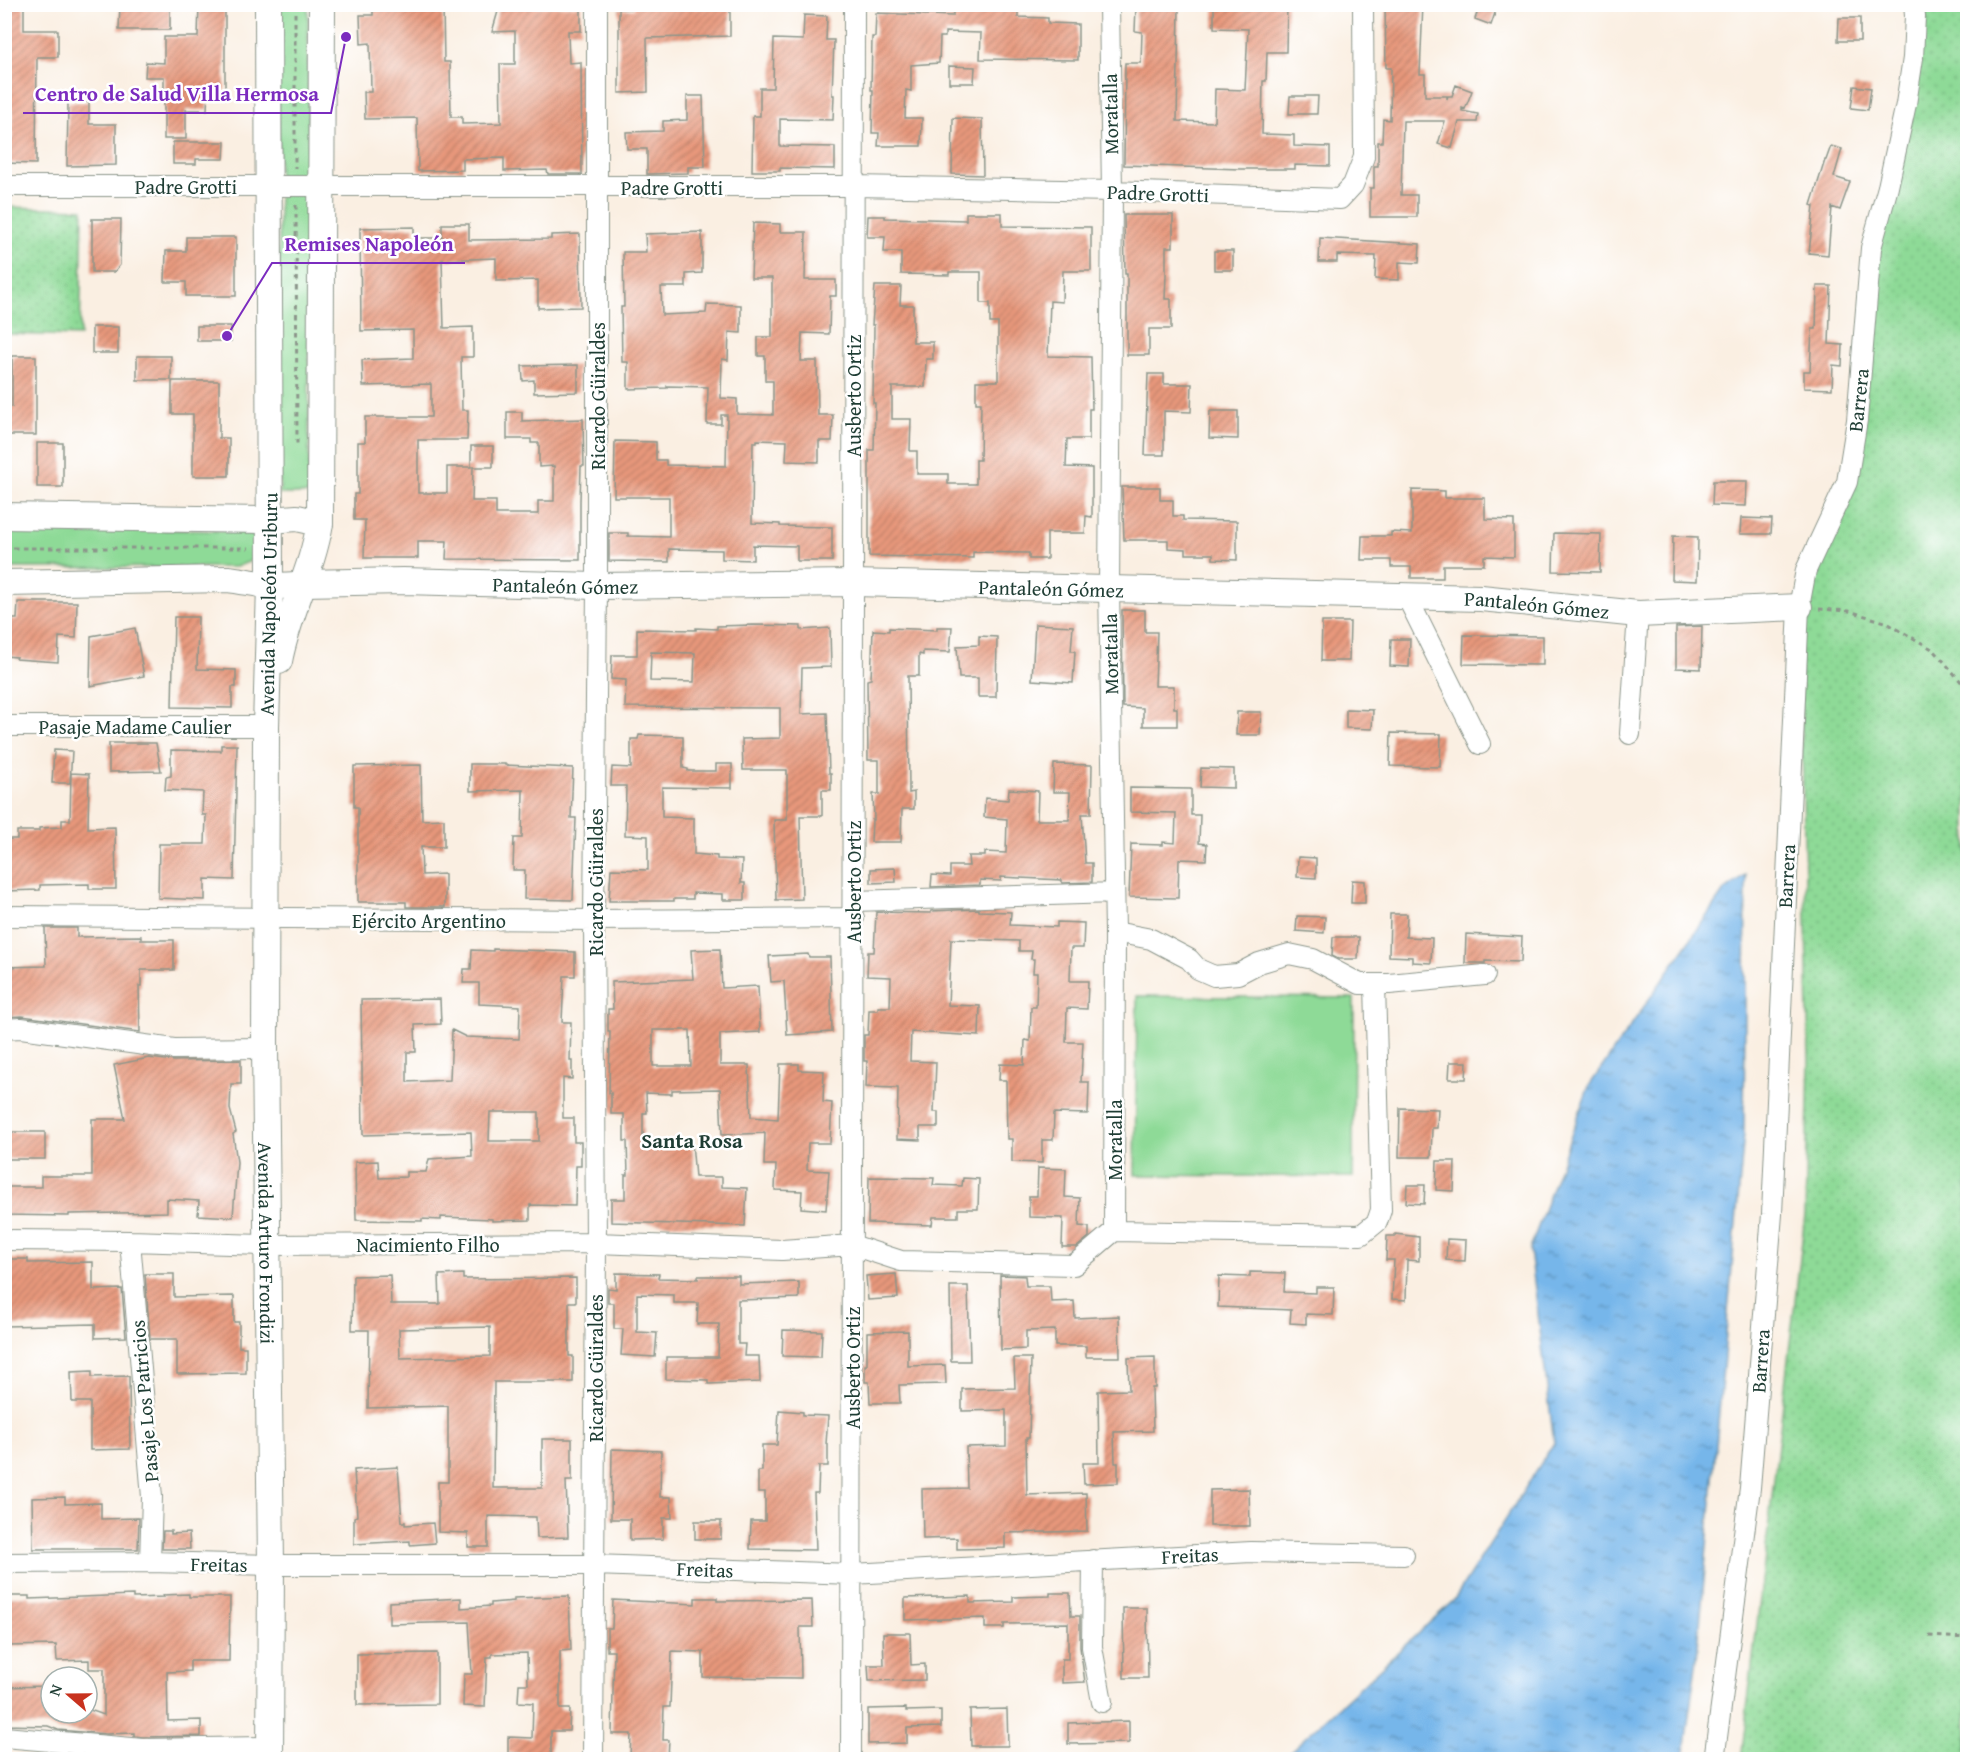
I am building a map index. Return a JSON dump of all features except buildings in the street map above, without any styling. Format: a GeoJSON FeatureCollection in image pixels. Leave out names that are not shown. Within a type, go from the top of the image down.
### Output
{"type":"FeatureCollection","features":[{"type":"Feature","properties":{"kind":"main road","name":"Avenida Napoleón Uriburu"},"geometry":{"type":"LineString","coordinates":[[266,726],[270,586],[268,4]]}},
{"type":"Feature","properties":{"kind":"main road","name":"Avenida Napoleón Uriburu"},"geometry":{"type":"LineString","coordinates":[[266,726],[289,619],[316,547],[320,523],[322,4]]}},
{"type":"Feature","properties":{"kind":"main road"},"geometry":{"type":"LineString","coordinates":[[4,516],[270,520],[297,518],[320,523]]}},
{"type":"Feature","properties":{"kind":"main road","name":"Pantaleón Gómez"},"geometry":{"type":"LineString","coordinates":[[4,583],[228,579],[288,587],[304,583],[403,581],[597,586],[853,583],[1481,598],[1638,614],[1799,607]]}},
{"type":"Feature","properties":{"kind":"main road","name":"Avenida Arturo Frondizi"},"geometry":{"type":"LineString","coordinates":[[266,726],[265,1048],[271,1565],[270,1754]]}},
{"type":"Feature","properties":{"kind":"street","name":"Ricardo Güiraldes"},"geometry":{"type":"LineString","coordinates":[[593,1760],[596,1243],[594,920],[597,586],[597,4]]}},
{"type":"Feature","properties":{"kind":"street","name":"Ausberto Ortiz"},"geometry":{"type":"LineString","coordinates":[[851,1760],[854,4]]}},
{"type":"Feature","properties":{"kind":"street","name":"Moratalla"},"geometry":{"type":"LineString","coordinates":[[1109,4],[1112,191],[1109,589],[1115,932],[1114,1231]]}},
{"type":"Feature","properties":{"kind":"street","name":"Padre Grotti"},"geometry":{"type":"LineString","coordinates":[[4,186],[854,186],[1112,191],[1340,199],[1353,185],[1364,157],[1363,4]]}},
{"type":"Feature","properties":{"kind":"street","name":"Barrera"},"geometry":{"type":"LineString","coordinates":[[1714,1760],[1750,1488],[1772,1214],[1799,607],[1806,570],[1847,482],[1857,420],[1871,249],[1888,187],[1906,104],[1913,58],[1914,4]]}},
{"type":"Feature","properties":{"kind":"street"},"geometry":{"type":"LineString","coordinates":[[1407,597],[1480,744]]}},
{"type":"Feature","properties":{"kind":"street"},"geometry":{"type":"LineString","coordinates":[[1630,734],[1638,614]]}},
{"type":"Feature","properties":{"kind":"street","name":"Pasaje Madame Caulier"},"geometry":{"type":"LineString","coordinates":[[4,726],[266,726]]}},
{"type":"Feature","properties":{"kind":"street","name":"Ejército Argentino"},"geometry":{"type":"LineString","coordinates":[[4,916],[594,920],[854,909],[1114,893]]}},
{"type":"Feature","properties":{"kind":"street"},"geometry":{"type":"LineString","coordinates":[[1115,932],[1152,939],[1189,959],[1198,969],[1214,976],[1238,974],[1259,963],[1289,954],[1313,959],[1360,984],[1485,975]]}},
{"type":"Feature","properties":{"kind":"street"},"geometry":{"type":"LineString","coordinates":[[852,1245],[901,1261],[1074,1265],[1114,1231],[1362,1235],[1377,1222],[1381,1210],[1375,984]]}},
{"type":"Feature","properties":{"kind":"street"},"geometry":{"type":"LineString","coordinates":[[4,1029],[21,1028],[174,1049],[265,1048]]}},
{"type":"Feature","properties":{"kind":"street","name":"Nacimiento Filho"},"geometry":{"type":"LineString","coordinates":[[4,1240],[267,1245],[596,1243],[782,1250],[852,1245]]}},
{"type":"Feature","properties":{"kind":"street","name":"Pasaje Los Patricios"},"geometry":{"type":"LineString","coordinates":[[130,1241],[152,1497],[150,1562]]}},
{"type":"Feature","properties":{"kind":"street","name":"Freitas"},"geometry":{"type":"LineString","coordinates":[[4,1563],[594,1565],[852,1574],[1251,1552],[1404,1555]]}},
{"type":"Feature","properties":{"kind":"street"},"geometry":{"type":"LineString","coordinates":[[1093,1560],[1092,1647],[1102,1702]]}},
{"type":"Feature","properties":{"kind":"street"},"geometry":{"type":"LineString","coordinates":[[4,1737],[143,1749],[270,1754]]}},
{"type":"Feature","properties":{"kind":"path"},"geometry":{"type":"LineString","coordinates":[[295,4],[297,447]]}},
{"type":"Feature","properties":{"kind":"path"},"geometry":{"type":"LineString","coordinates":[[4,548],[270,548]]}},
{"type":"Feature","properties":{"kind":"path"},"geometry":{"type":"LineString","coordinates":[[1799,607],[1849,611],[1885,622],[1935,650],[1968,690]]}},
{"type":"Feature","properties":{"kind":"path"},"geometry":{"type":"LineString","coordinates":[[1929,1636],[1968,1638]]}},
{"type":"Feature","properties":{"kind":"green space"},"geometry":{"type":"Polygon","coordinates":[[[278,5],[308,5],[309,494],[280,494],[278,5]]]}},
{"type":"Feature","properties":{"kind":"green space"},"geometry":{"type":"Polygon","coordinates":[[[1920,5],[1967,5],[1967,1759],[1741,1760],[1805,1215],[1809,1062],[1799,607],[1847,482],[1871,248],[1913,58],[1927,20],[1920,5]]]}},
{"type":"Feature","properties":{"kind":"green space"},"geometry":{"type":"Polygon","coordinates":[[[5,207],[83,209],[80,336],[5,334],[5,207]]]}},
{"type":"Feature","properties":{"kind":"green space"},"geometry":{"type":"Polygon","coordinates":[[[4,525],[251,532],[261,547],[251,561],[236,567],[5,568],[4,525]]]}},
{"type":"Feature","properties":{"kind":"green space"},"geometry":{"type":"Polygon","coordinates":[[[1137,996],[1354,998],[1353,1177],[1135,1175],[1137,996]]]}},
{"type":"Feature","properties":{"kind":"water"},"geometry":{"type":"Polygon","coordinates":[[[1746,875],[1744,1133],[1697,1658],[1683,1759],[1282,1759],[1454,1600],[1554,1443],[1530,1249],[1589,1086],[1724,891],[1746,875]]]}},
{"type":"Feature","properties":{"kind":"place","name":"Centro de Salud Villa Hermosa"},"geometry":{"type":"Point","coordinates":[346,37]}},
{"type":"Feature","properties":{"kind":"place","name":"Remises Napoleón"},"geometry":{"type":"Point","coordinates":[227,336]}},
{"type":"Feature","properties":{"kind":"district","name":"Santa Rosa"},"geometry":{"type":"Point","coordinates":[692,1140]}}]}
